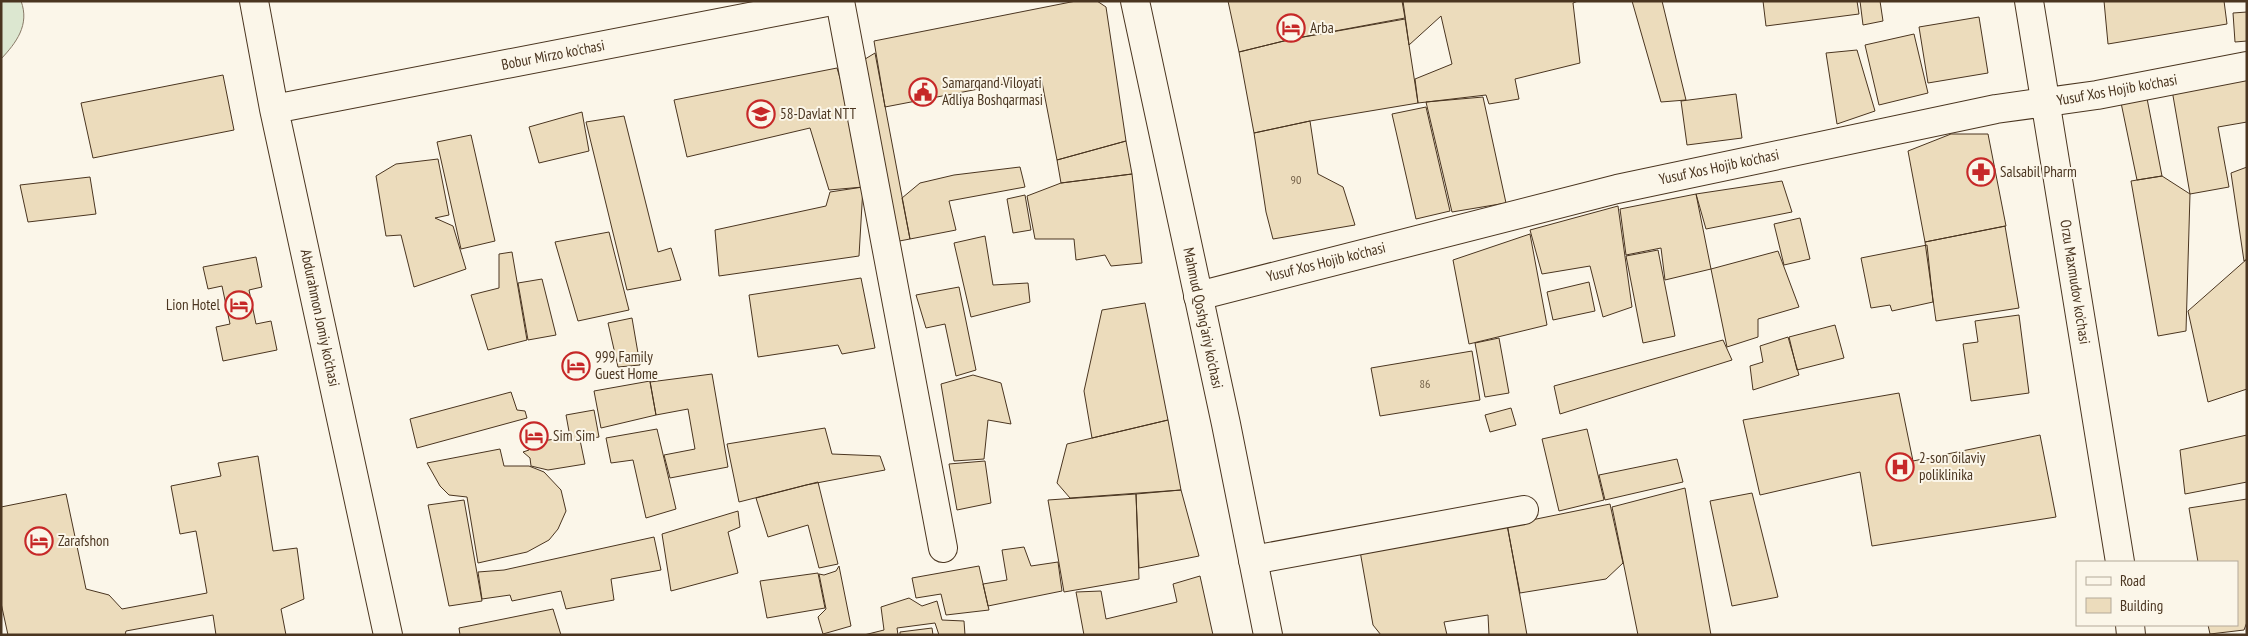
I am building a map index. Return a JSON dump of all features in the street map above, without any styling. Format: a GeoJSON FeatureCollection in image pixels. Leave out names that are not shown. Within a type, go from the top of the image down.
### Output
{"type":"FeatureCollection","features":[{"type":"Feature","properties":{"kind":"main road","name":"Abdurahmon Jomiy ko'chasi"},"geometry":{"type":"LineString","coordinates":[[254,1],[274,109],[388,635]]}},
{"type":"Feature","properties":{"kind":"main road","name":"Bobur Mirzo ko'chasi"},"geometry":{"type":"LineString","coordinates":[[274,109],[832,1]]}},
{"type":"Feature","properties":{"kind":"main road"},"geometry":{"type":"LineString","coordinates":[[840,1],[943,548]]}},
{"type":"Feature","properties":{"kind":"main road","name":"Mahmud Qoshg'ariy ko'chasi"},"geometry":{"type":"LineString","coordinates":[[1135,1],[1268,635]]}},
{"type":"Feature","properties":{"kind":"main road","name":"Orzu Maxmudov ko'chasi"},"geometry":{"type":"LineString","coordinates":[[2029,1],[2120,561]]}},
{"type":"Feature","properties":{"kind":"main road","name":"Yusuf Xos Hojib ko'chasi"},"geometry":{"type":"LineString","coordinates":[[1198,296],[1616,189],[1996,109],[2097,96],[2247,66]]}},
{"type":"Feature","properties":{"kind":"main road"},"geometry":{"type":"LineString","coordinates":[[1253,560],[1524,510]]}},
{"type":"Feature","properties":{"kind":"green space"},"geometry":{"type":"Polygon","coordinates":[[[1,1],[21,1],[24,18],[20,33],[12,47],[1,59],[1,1]]]}},
{"type":"Feature","properties":{"kind":"building","name":"Samarqand Viloyati Adliya Boshqarmasi"},"geometry":{"type":"Polygon","coordinates":[[[1076,1],[1097,1],[1106,7],[1126,141],[1057,160],[1041,77],[885,107],[874,41],[1076,1]]]}},
{"type":"Feature","properties":{"kind":"building","name":"Arba"},"geometry":{"type":"Polygon","coordinates":[[[1228,1],[1402,1],[1405,18],[1292,39],[1239,52],[1228,1]]]}},
{"type":"Feature","properties":{"kind":"building"},"geometry":{"type":"Polygon","coordinates":[[[1403,1],[1578,1],[1573,3],[1580,63],[1515,79],[1519,99],[1489,104],[1486,95],[1418,103],[1415,79],[1452,64],[1441,16],[1409,45],[1403,1]]]}},
{"type":"Feature","properties":{"kind":"building"},"geometry":{"type":"Polygon","coordinates":[[[1632,1],[1662,1],[1686,100],[1661,102],[1632,1]]]}},
{"type":"Feature","properties":{"kind":"building"},"geometry":{"type":"Polygon","coordinates":[[[1763,1],[1857,1],[1859,14],[1766,26],[1763,1]]]}},
{"type":"Feature","properties":{"kind":"building"},"geometry":{"type":"Polygon","coordinates":[[[1860,1],[1880,1],[1883,21],[1863,25],[1860,1]]]}},
{"type":"Feature","properties":{"kind":"building"},"geometry":{"type":"Polygon","coordinates":[[[2104,1],[2224,1],[2227,24],[2108,44],[2104,1]]]}},
{"type":"Feature","properties":{"kind":"building"},"geometry":{"type":"Polygon","coordinates":[[[2247,12],[2247,41],[2235,42],[2233,13],[2247,12]]]}},
{"type":"Feature","properties":{"kind":"building"},"geometry":{"type":"Polygon","coordinates":[[[1979,17],[1988,73],[1928,83],[1919,27],[1979,17]]]}},
{"type":"Feature","properties":{"kind":"building"},"geometry":{"type":"Polygon","coordinates":[[[1405,19],[1418,103],[1310,121],[1254,133],[1239,52],[1292,39],[1405,19]]]}},
{"type":"Feature","properties":{"kind":"building"},"geometry":{"type":"Polygon","coordinates":[[[1914,34],[1928,93],[1879,105],[1865,45],[1914,34]]]}},
{"type":"Feature","properties":{"kind":"building"},"geometry":{"type":"Polygon","coordinates":[[[1857,50],[1875,111],[1837,124],[1826,53],[1857,50]]]}},
{"type":"Feature","properties":{"kind":"building"},"geometry":{"type":"Polygon","coordinates":[[[875,53],[910,239],[894,242],[857,64],[875,53]]]}},
{"type":"Feature","properties":{"kind":"building"},"geometry":{"type":"Polygon","coordinates":[[[837,68],[855,128],[863,187],[829,190],[810,128],[687,157],[674,100],[837,68]]]}},
{"type":"Feature","properties":{"kind":"building"},"geometry":{"type":"Polygon","coordinates":[[[223,75],[234,130],[93,158],[81,103],[223,75]]]}},
{"type":"Feature","properties":{"kind":"building"},"geometry":{"type":"Polygon","coordinates":[[[2247,77],[2247,122],[2218,127],[2229,187],[2190,194],[2172,90],[2247,77]]]}},
{"type":"Feature","properties":{"kind":"building"},"geometry":{"type":"Polygon","coordinates":[[[2145,88],[2162,176],[2137,180],[2119,93],[2145,88]]]}},
{"type":"Feature","properties":{"kind":"building"},"geometry":{"type":"Polygon","coordinates":[[[1736,94],[1742,138],[1687,145],[1681,101],[1736,94]]]}},
{"type":"Feature","properties":{"kind":"building"},"geometry":{"type":"Polygon","coordinates":[[[1483,97],[1506,203],[1452,212],[1426,102],[1483,97]]]}},
{"type":"Feature","properties":{"kind":"building"},"geometry":{"type":"Polygon","coordinates":[[[1426,107],[1450,211],[1416,219],[1392,114],[1426,107]]]}},
{"type":"Feature","properties":{"kind":"building"},"geometry":{"type":"Polygon","coordinates":[[[582,112],[589,151],[539,163],[529,127],[582,112]]]}},
{"type":"Feature","properties":{"kind":"building"},"geometry":{"type":"Polygon","coordinates":[[[624,116],[658,252],[671,248],[681,280],[627,290],[586,122],[624,116]]]}},
{"type":"Feature","properties":{"kind":"building"},"geometry":{"type":"Polygon","coordinates":[[[1310,121],[1318,174],[1343,187],[1355,225],[1273,239],[1266,212],[1254,133],[1310,121]]]}},
{"type":"Feature","properties":{"kind":"building"},"geometry":{"type":"Polygon","coordinates":[[[1951,134],[1988,134],[2006,226],[1925,242],[1908,151],[1951,134]]]}},
{"type":"Feature","properties":{"kind":"building"},"geometry":{"type":"Polygon","coordinates":[[[471,135],[495,241],[461,249],[437,142],[471,135]]]}},
{"type":"Feature","properties":{"kind":"building"},"geometry":{"type":"Polygon","coordinates":[[[1126,141],[1132,174],[1061,183],[1057,160],[1126,141]]]}},
{"type":"Feature","properties":{"kind":"building"},"geometry":{"type":"Polygon","coordinates":[[[438,159],[449,215],[435,218],[453,226],[466,269],[414,287],[401,235],[386,236],[376,176],[396,164],[438,159]]]}},
{"type":"Feature","properties":{"kind":"building"},"geometry":{"type":"Polygon","coordinates":[[[1020,167],[1025,187],[949,201],[956,230],[910,239],[902,198],[920,183],[954,175],[1020,167]]]}},
{"type":"Feature","properties":{"kind":"building"},"geometry":{"type":"Polygon","coordinates":[[[2247,167],[2247,259],[2244,261],[2231,173],[2247,167]]]}},
{"type":"Feature","properties":{"kind":"building"},"geometry":{"type":"Polygon","coordinates":[[[1132,174],[1142,263],[1111,266],[1105,255],[1076,260],[1074,239],[1035,239],[1027,196],[1061,183],[1132,174]]]}},
{"type":"Feature","properties":{"kind":"building"},"geometry":{"type":"Polygon","coordinates":[[[2162,176],[2190,194],[2186,331],[2158,336],[2131,181],[2162,176]]]}},
{"type":"Feature","properties":{"kind":"building"},"geometry":{"type":"Polygon","coordinates":[[[90,177],[96,214],[28,222],[20,185],[90,177]]]}},
{"type":"Feature","properties":{"kind":"building"},"geometry":{"type":"Polygon","coordinates":[[[1782,181],[1792,212],[1706,229],[1696,194],[1782,181]]]}},
{"type":"Feature","properties":{"kind":"building"},"geometry":{"type":"Polygon","coordinates":[[[863,187],[859,256],[719,276],[715,230],[826,206],[830,192],[863,187]]]}},
{"type":"Feature","properties":{"kind":"building"},"geometry":{"type":"Polygon","coordinates":[[[1696,194],[1711,269],[1665,280],[1661,248],[1626,255],[1620,209],[1696,194]]]}},
{"type":"Feature","properties":{"kind":"building"},"geometry":{"type":"Polygon","coordinates":[[[1025,195],[1031,230],[1013,233],[1007,199],[1025,195]]]}},
{"type":"Feature","properties":{"kind":"building"},"geometry":{"type":"Polygon","coordinates":[[[1618,206],[1632,307],[1603,317],[1590,266],[1542,274],[1530,230],[1618,206]]]}},
{"type":"Feature","properties":{"kind":"building"},"geometry":{"type":"Polygon","coordinates":[[[1800,218],[1810,259],[1784,265],[1774,224],[1800,218]]]}},
{"type":"Feature","properties":{"kind":"building"},"geometry":{"type":"Polygon","coordinates":[[[2005,226],[2019,308],[1936,321],[1925,242],[2005,226]]]}},
{"type":"Feature","properties":{"kind":"building"},"geometry":{"type":"Polygon","coordinates":[[[609,232],[629,310],[578,321],[555,242],[609,232]]]}},
{"type":"Feature","properties":{"kind":"building"},"geometry":{"type":"Polygon","coordinates":[[[1530,234],[1547,325],[1469,344],[1453,260],[1530,234]]]}},
{"type":"Feature","properties":{"kind":"building"},"geometry":{"type":"Polygon","coordinates":[[[985,236],[993,285],[1028,283],[1030,302],[971,317],[954,243],[985,236]]]}},
{"type":"Feature","properties":{"kind":"building"},"geometry":{"type":"Polygon","coordinates":[[[1927,245],[1933,302],[1892,311],[1890,305],[1871,308],[1861,258],[1927,245]]]}},
{"type":"Feature","properties":{"kind":"building"},"geometry":{"type":"Polygon","coordinates":[[[1658,250],[1675,336],[1643,343],[1626,256],[1658,250]]]}},
{"type":"Feature","properties":{"kind":"building"},"geometry":{"type":"Polygon","coordinates":[[[1778,251],[1799,307],[1758,319],[1758,337],[1727,347],[1711,269],[1778,251]]]}},
{"type":"Feature","properties":{"kind":"building"},"geometry":{"type":"Polygon","coordinates":[[[512,252],[527,340],[488,350],[471,295],[499,288],[499,254],[512,252]]]}},
{"type":"Feature","properties":{"kind":"building","name":"Lion Hotel"},"geometry":{"type":"Polygon","coordinates":[[[256,257],[262,287],[249,290],[256,324],[271,321],[277,350],[223,361],[216,327],[230,324],[222,286],[208,289],[203,267],[256,257]]]}},
{"type":"Feature","properties":{"kind":"building"},"geometry":{"type":"Polygon","coordinates":[[[2247,259],[2247,389],[2208,402],[2188,311],[2247,259]]]}},
{"type":"Feature","properties":{"kind":"building"},"geometry":{"type":"Polygon","coordinates":[[[861,278],[875,348],[842,354],[838,345],[758,357],[749,295],[861,278]]]}},
{"type":"Feature","properties":{"kind":"building"},"geometry":{"type":"Polygon","coordinates":[[[542,279],[556,335],[528,340],[518,283],[542,279]]]}},
{"type":"Feature","properties":{"kind":"building"},"geometry":{"type":"Polygon","coordinates":[[[1589,282],[1595,311],[1553,320],[1547,292],[1589,282]]]}},
{"type":"Feature","properties":{"kind":"building"},"geometry":{"type":"Polygon","coordinates":[[[959,287],[976,370],[956,376],[945,324],[926,328],[916,295],[959,287]]]}},
{"type":"Feature","properties":{"kind":"building"},"geometry":{"type":"Polygon","coordinates":[[[1145,303],[1168,420],[1092,438],[1084,391],[1102,310],[1145,303]]]}},
{"type":"Feature","properties":{"kind":"building"},"geometry":{"type":"Polygon","coordinates":[[[2019,315],[2029,393],[1971,401],[1963,344],[1978,342],[1975,321],[2019,315]]]}},
{"type":"Feature","properties":{"kind":"building"},"geometry":{"type":"Polygon","coordinates":[[[632,318],[640,365],[618,367],[608,323],[632,318]]]}},
{"type":"Feature","properties":{"kind":"building"},"geometry":{"type":"Polygon","coordinates":[[[1835,325],[1844,358],[1797,370],[1789,337],[1835,325]]]}},
{"type":"Feature","properties":{"kind":"building"},"geometry":{"type":"Polygon","coordinates":[[[1788,337],[1799,375],[1753,390],[1750,366],[1763,362],[1760,346],[1788,337]]]}},
{"type":"Feature","properties":{"kind":"building"},"geometry":{"type":"Polygon","coordinates":[[[1499,338],[1509,393],[1485,397],[1475,343],[1499,338]]]}},
{"type":"Feature","properties":{"kind":"building"},"geometry":{"type":"Polygon","coordinates":[[[1723,340],[1732,360],[1560,414],[1554,386],[1723,340]]]}},
{"type":"Feature","properties":{"kind":"building"},"geometry":{"type":"Polygon","coordinates":[[[1472,351],[1480,400],[1380,416],[1371,368],[1472,351]]]}},
{"type":"Feature","properties":{"kind":"building"},"geometry":{"type":"Polygon","coordinates":[[[712,374],[728,467],[670,478],[664,455],[695,449],[688,409],[656,415],[650,382],[712,374]]]}},
{"type":"Feature","properties":{"kind":"building"},"geometry":{"type":"Polygon","coordinates":[[[973,375],[1001,383],[1011,424],[988,420],[984,459],[954,461],[941,384],[973,375]]]}},
{"type":"Feature","properties":{"kind":"building"},"geometry":{"type":"Polygon","coordinates":[[[650,381],[656,415],[601,428],[594,391],[650,381]]]}},
{"type":"Feature","properties":{"kind":"building"},"geometry":{"type":"Polygon","coordinates":[[[511,392],[517,410],[525,411],[527,418],[417,448],[410,419],[511,392]]]}},
{"type":"Feature","properties":{"kind":"building","name":"2-son oilaviy poliklinika"},"geometry":{"type":"Polygon","coordinates":[[[1899,393],[1913,461],[2040,435],[2056,517],[1872,546],[1860,472],[1760,495],[1743,420],[1899,393]]]}},
{"type":"Feature","properties":{"kind":"building"},"geometry":{"type":"Polygon","coordinates":[[[1511,408],[1516,425],[1490,432],[1485,415],[1511,408]]]}},
{"type":"Feature","properties":{"kind":"building"},"geometry":{"type":"Polygon","coordinates":[[[594,410],[599,437],[580,440],[585,464],[548,470],[531,466],[530,458],[523,452],[529,450],[527,443],[570,437],[566,415],[594,410]]]}},
{"type":"Feature","properties":{"kind":"building"},"geometry":{"type":"Polygon","coordinates":[[[1168,420],[1181,490],[1070,498],[1057,483],[1067,444],[1168,420]]]}},
{"type":"Feature","properties":{"kind":"building"},"geometry":{"type":"Polygon","coordinates":[[[825,428],[832,454],[880,456],[885,470],[806,485],[739,502],[727,444],[825,428]]]}},
{"type":"Feature","properties":{"kind":"building"},"geometry":{"type":"Polygon","coordinates":[[[657,429],[676,509],[646,518],[633,460],[611,463],[606,438],[657,429]]]}},
{"type":"Feature","properties":{"kind":"building"},"geometry":{"type":"Polygon","coordinates":[[[1587,429],[1604,500],[1559,511],[1542,439],[1587,429]]]}},
{"type":"Feature","properties":{"kind":"building"},"geometry":{"type":"Polygon","coordinates":[[[2247,435],[2247,482],[2185,494],[2180,450],[2247,435]]]}},
{"type":"Feature","properties":{"kind":"building"},"geometry":{"type":"Polygon","coordinates":[[[500,449],[504,466],[529,466],[544,472],[561,490],[566,511],[558,529],[549,540],[527,552],[478,563],[467,497],[449,495],[440,486],[427,463],[500,449]]]}},
{"type":"Feature","properties":{"kind":"building","name":"Zarafshon"},"geometry":{"type":"Polygon","coordinates":[[[258,456],[273,551],[297,548],[304,599],[281,609],[286,635],[216,635],[213,615],[126,631],[125,635],[8,635],[1,603],[1,507],[66,494],[86,589],[109,595],[122,609],[207,593],[196,531],[180,534],[171,486],[221,476],[218,463],[258,456]]]}},
{"type":"Feature","properties":{"kind":"building"},"geometry":{"type":"Polygon","coordinates":[[[1677,459],[1683,482],[1605,500],[1599,475],[1677,459]]]}},
{"type":"Feature","properties":{"kind":"building"},"geometry":{"type":"Polygon","coordinates":[[[985,461],[991,503],[957,510],[949,464],[985,461]]]}},
{"type":"Feature","properties":{"kind":"building"},"geometry":{"type":"Polygon","coordinates":[[[818,482],[838,564],[819,568],[808,525],[768,537],[756,498],[818,482]]]}},
{"type":"Feature","properties":{"kind":"building"},"geometry":{"type":"Polygon","coordinates":[[[1685,488],[1711,635],[1638,635],[1612,507],[1685,488]]]}},
{"type":"Feature","properties":{"kind":"building"},"geometry":{"type":"Polygon","coordinates":[[[1181,490],[1199,556],[1139,568],[1136,494],[1181,490]]]}},
{"type":"Feature","properties":{"kind":"building"},"geometry":{"type":"Polygon","coordinates":[[[1752,493],[1778,597],[1732,606],[1710,501],[1752,493]]]}},
{"type":"Feature","properties":{"kind":"building"},"geometry":{"type":"Polygon","coordinates":[[[1136,494],[1139,579],[1064,592],[1048,500],[1136,494]]]}},
{"type":"Feature","properties":{"kind":"building"},"geometry":{"type":"Polygon","coordinates":[[[2247,499],[2247,622],[2244,630],[2210,634],[2208,626],[2238,626],[2238,561],[2198,561],[2189,508],[2247,499]]]}},
{"type":"Feature","properties":{"kind":"building"},"geometry":{"type":"Polygon","coordinates":[[[464,500],[482,601],[449,606],[428,505],[464,500]]]}},
{"type":"Feature","properties":{"kind":"building"},"geometry":{"type":"Polygon","coordinates":[[[1610,504],[1623,563],[1606,579],[1520,593],[1507,525],[1610,504]]]}},
{"type":"Feature","properties":{"kind":"building"},"geometry":{"type":"Polygon","coordinates":[[[738,511],[740,527],[728,532],[738,573],[671,591],[662,534],[738,511]]]}},
{"type":"Feature","properties":{"kind":"building"},"geometry":{"type":"Polygon","coordinates":[[[1506,518],[1527,635],[1489,635],[1488,615],[1444,622],[1447,635],[1381,635],[1373,625],[1360,551],[1506,518]]]}},
{"type":"Feature","properties":{"kind":"building"},"geometry":{"type":"Polygon","coordinates":[[[654,537],[661,570],[611,579],[614,600],[566,609],[561,591],[512,601],[510,595],[482,599],[478,572],[504,570],[654,537]]]}},
{"type":"Feature","properties":{"kind":"building"},"geometry":{"type":"Polygon","coordinates":[[[1024,547],[1031,566],[1058,562],[1062,591],[988,606],[983,584],[1007,580],[1002,550],[1024,547]]]}},
{"type":"Feature","properties":{"kind":"building"},"geometry":{"type":"Polygon","coordinates":[[[839,566],[851,626],[823,634],[818,617],[826,609],[819,574],[824,575],[836,571],[839,566]]]}},
{"type":"Feature","properties":{"kind":"building"},"geometry":{"type":"Polygon","coordinates":[[[979,566],[989,610],[946,615],[941,594],[916,598],[912,578],[979,566]]]}},
{"type":"Feature","properties":{"kind":"building"},"geometry":{"type":"Polygon","coordinates":[[[818,573],[825,608],[767,618],[760,581],[818,573]]]}},
{"type":"Feature","properties":{"kind":"building"},"geometry":{"type":"Polygon","coordinates":[[[1200,576],[1213,635],[1084,635],[1076,592],[1101,591],[1106,619],[1177,602],[1173,584],[1200,576]]]}},
{"type":"Feature","properties":{"kind":"building"},"geometry":{"type":"Polygon","coordinates":[[[909,598],[922,606],[937,601],[942,620],[964,621],[965,635],[939,635],[935,623],[897,628],[898,635],[864,635],[884,630],[881,607],[909,598]]]}},
{"type":"Feature","properties":{"kind":"building"},"geometry":{"type":"Polygon","coordinates":[[[553,609],[561,635],[460,635],[459,628],[553,609]]]}},
{"type":"Feature","properties":{"kind":"building"},"geometry":{"type":"Polygon","coordinates":[[[932,628],[933,635],[900,635],[900,632],[932,628]]]}},
{"type":"Feature","properties":{"kind":"place","name":"Arba"},"geometry":{"type":"Point","coordinates":[1291,28]}},
{"type":"Feature","properties":{"kind":"place","name":"Samarqand Viloyati Adliya Boshqarmasi"},"geometry":{"type":"Point","coordinates":[923,92]}},
{"type":"Feature","properties":{"kind":"place","name":"58-Davlat NTT"},"geometry":{"type":"Point","coordinates":[761,114]}},
{"type":"Feature","properties":{"kind":"place","name":"Salsabil Pharm"},"geometry":{"type":"Point","coordinates":[1981,172]}},
{"type":"Feature","properties":{"kind":"place","name":"Lion Hotel"},"geometry":{"type":"Point","coordinates":[239,305]}},
{"type":"Feature","properties":{"kind":"place","name":"999 Family Guest Home"},"geometry":{"type":"Point","coordinates":[576,366]}},
{"type":"Feature","properties":{"kind":"place","name":"Sim Sim"},"geometry":{"type":"Point","coordinates":[534,436]}},
{"type":"Feature","properties":{"kind":"place","name":"2-son oilaviy poliklinika"},"geometry":{"type":"Point","coordinates":[1900,467]}},
{"type":"Feature","properties":{"kind":"place","name":"Zarafshon"},"geometry":{"type":"Point","coordinates":[39,541]}}]}
